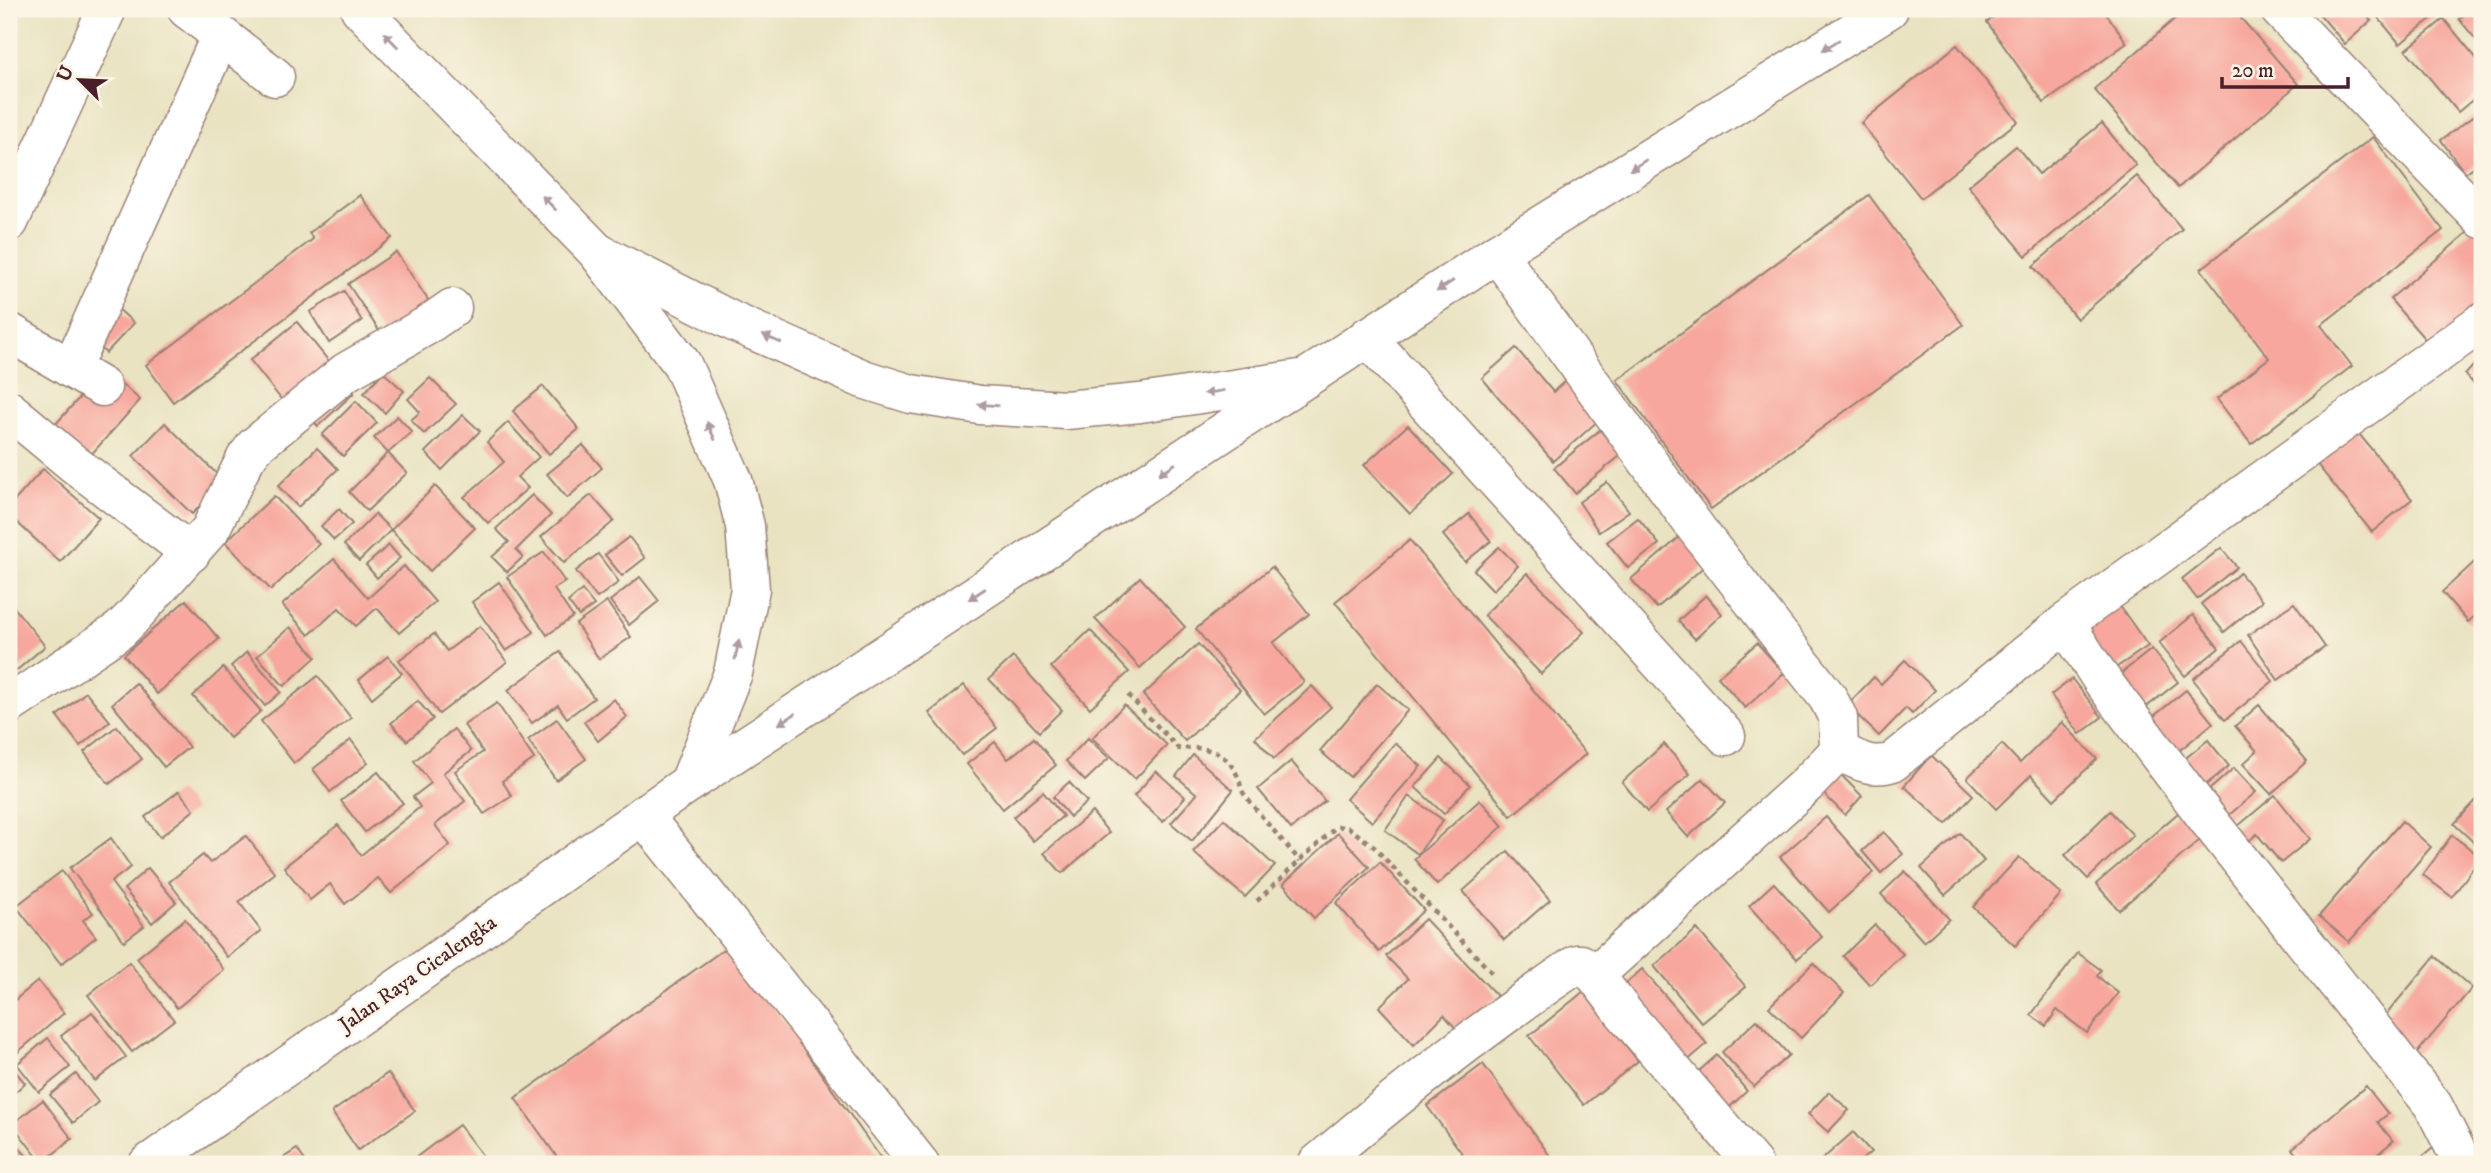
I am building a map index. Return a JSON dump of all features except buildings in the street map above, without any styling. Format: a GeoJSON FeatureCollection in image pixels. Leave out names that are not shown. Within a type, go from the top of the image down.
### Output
{"type":"FeatureCollection","features":[{"type":"Feature","properties":{"kind":"main road"},"geometry":{"type":"LineString","coordinates":[[9,222],[107,9]]}},
{"type":"Feature","properties":{"kind":"main road"},"geometry":{"type":"LineString","coordinates":[[187,9],[275,78]]}},
{"type":"Feature","properties":{"kind":"main road"},"geometry":{"type":"LineString","coordinates":[[360,9],[597,252],[682,364],[733,480],[745,526],[750,590],[733,673],[689,783]]}},
{"type":"Feature","properties":{"kind":"main road","name":"Jalan Raya Cicalengka"},"geometry":{"type":"LineString","coordinates":[[148,1164],[689,783],[1497,253],[1889,9]]}},
{"type":"Feature","properties":{"kind":"main road"},"geometry":{"type":"LineString","coordinates":[[2279,9],[2482,219]]}},
{"type":"Feature","properties":{"kind":"main road"},"geometry":{"type":"LineString","coordinates":[[9,332],[87,378],[221,35]]}},
{"type":"Feature","properties":{"kind":"main road"},"geometry":{"type":"LineString","coordinates":[[597,252],[734,322],[863,379],[911,394],[980,405],[1066,410],[1140,403],[1306,378]]}},
{"type":"Feature","properties":{"kind":"main road"},"geometry":{"type":"LineString","coordinates":[[1497,253],[1696,528],[1828,698],[1838,718],[1839,751],[1595,975]]}},
{"type":"Feature","properties":{"kind":"main road"},"geometry":{"type":"LineString","coordinates":[[9,705],[120,630],[209,530],[246,458],[255,446],[346,372],[426,326],[452,307]]}},
{"type":"Feature","properties":{"kind":"main road"},"geometry":{"type":"LineString","coordinates":[[1839,751],[1867,765],[1881,766],[1893,762],[2064,623],[2482,322]]}},
{"type":"Feature","properties":{"kind":"main road"},"geometry":{"type":"LineString","coordinates":[[1367,337],[1726,736]]}},
{"type":"Feature","properties":{"kind":"main road"},"geometry":{"type":"LineString","coordinates":[[9,410],[74,464],[191,553]]}},
{"type":"Feature","properties":{"kind":"main road"},"geometry":{"type":"LineString","coordinates":[[2064,623],[2101,679],[2201,810],[2433,1105],[2463,1164]]}},
{"type":"Feature","properties":{"kind":"main road"},"geometry":{"type":"LineString","coordinates":[[643,816],[920,1164]]}},
{"type":"Feature","properties":{"kind":"main road"},"geometry":{"type":"LineString","coordinates":[[1317,1164],[1394,1098],[1520,1003],[1577,964],[1581,964],[1595,975],[1624,1013],[1754,1164]]}},
{"type":"Feature","properties":{"kind":"path"},"geometry":{"type":"LineString","coordinates":[[1128,695],[1179,750],[1198,747],[1213,749],[1230,761],[1243,794],[1300,861]]}},
{"type":"Feature","properties":{"kind":"path"},"geometry":{"type":"LineString","coordinates":[[1256,901],[1337,826],[1349,828],[1373,846],[1520,1003]]}}]}
